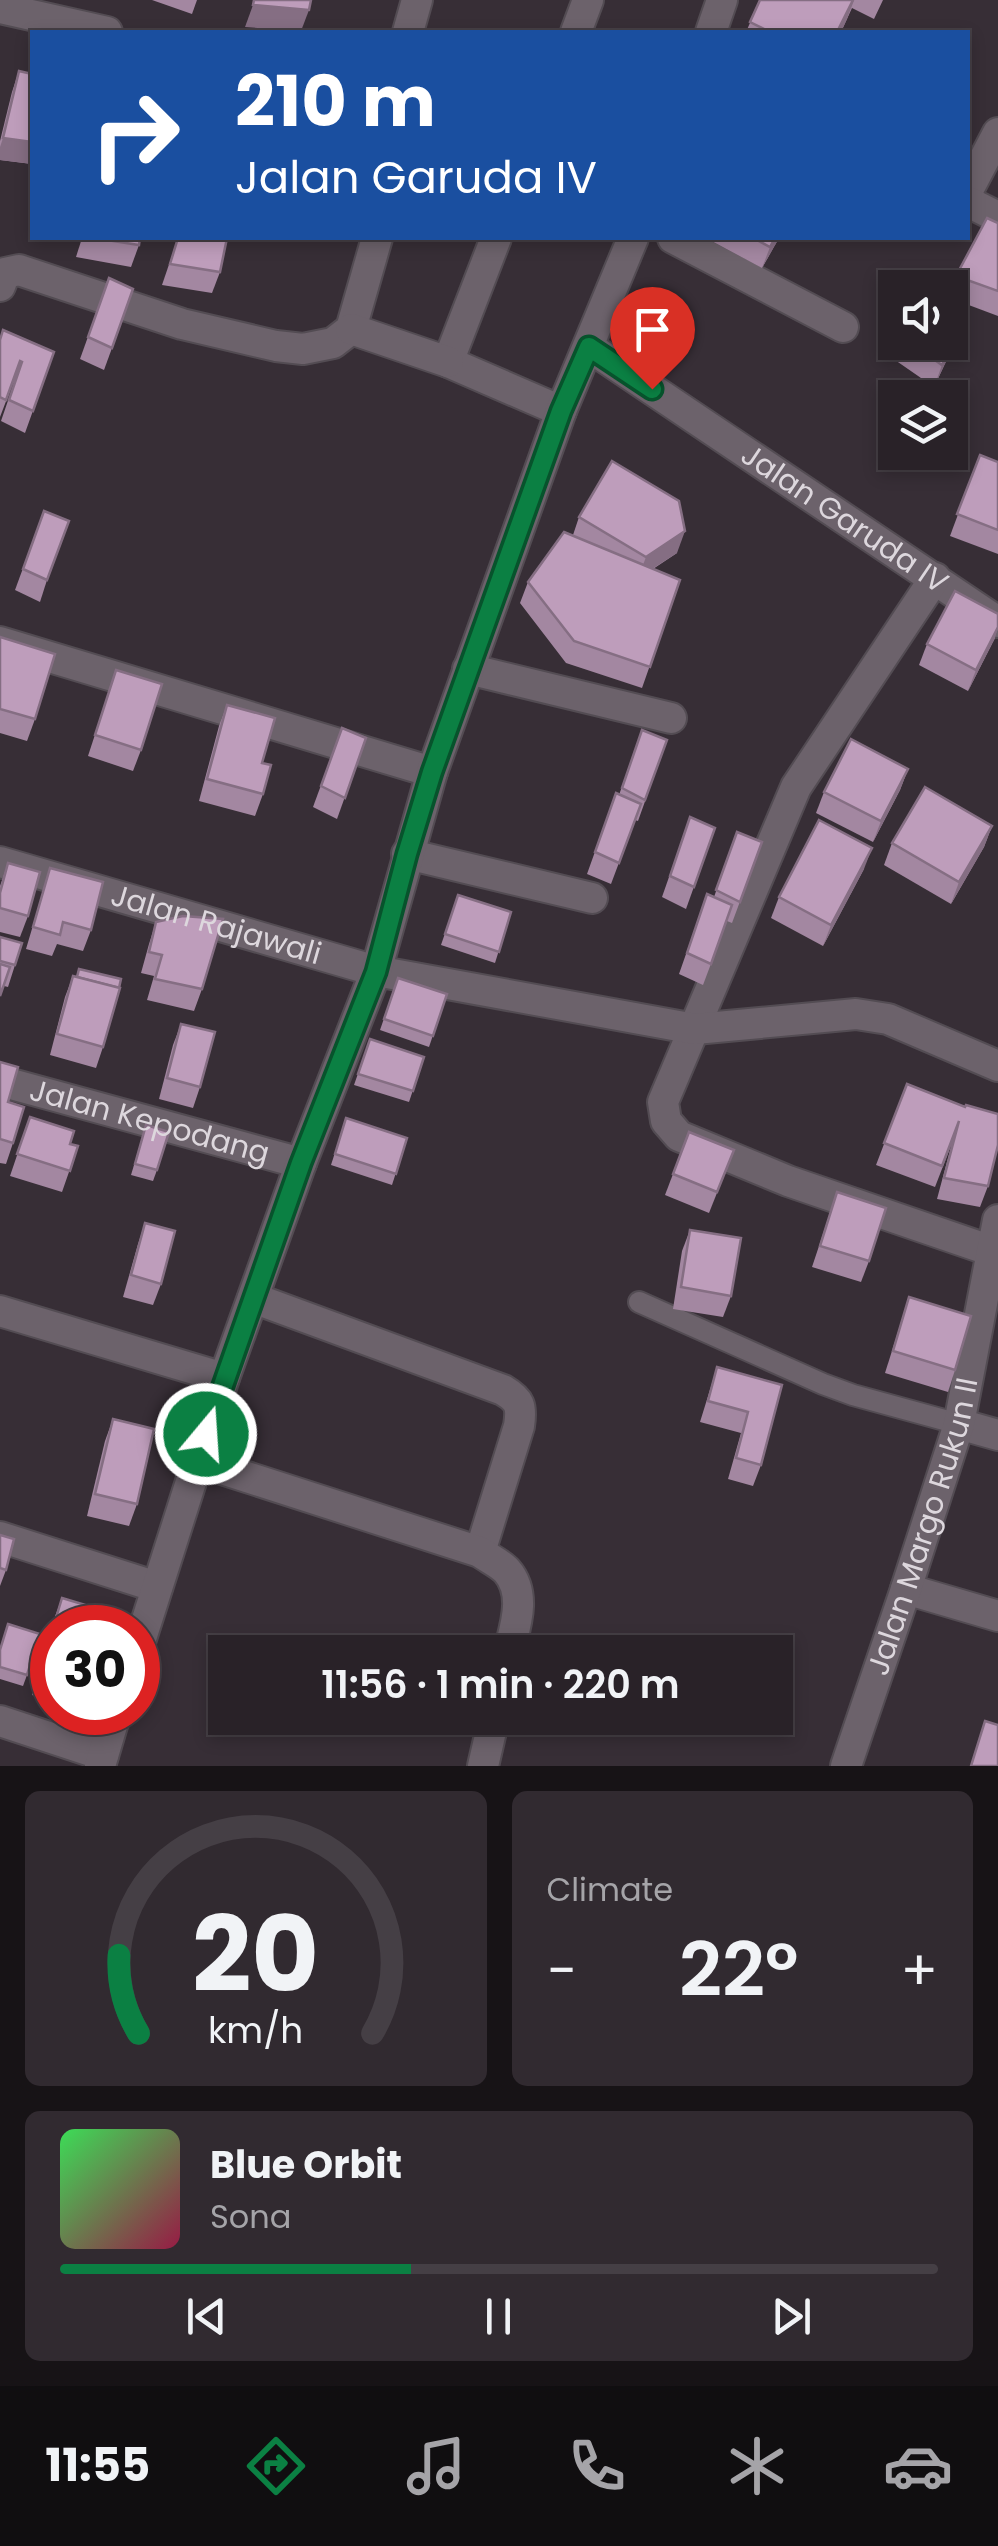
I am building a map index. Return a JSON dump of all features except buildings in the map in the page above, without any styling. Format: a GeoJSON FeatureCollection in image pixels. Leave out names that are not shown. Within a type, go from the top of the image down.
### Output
{"type":"FeatureCollection","features":[{"type":"Feature","properties":{"kind":"street"},"geometry":{"type":"LineString","coordinates":[[409,30],[417,0]]}},
{"type":"Feature","properties":{"kind":"street"},"geometry":{"type":"LineString","coordinates":[[577,30],[588,0]]}},
{"type":"Feature","properties":{"kind":"street"},"geometry":{"type":"LineString","coordinates":[[713,30],[722,0]]}},
{"type":"Feature","properties":{"kind":"street"},"geometry":{"type":"LineString","coordinates":[[0,8],[97,30]]}},
{"type":"Feature","properties":{"kind":"street"},"geometry":{"type":"LineString","coordinates":[[970,186],[998,133]]}},
{"type":"Feature","properties":{"kind":"street"},"geometry":{"type":"LineString","coordinates":[[970,203],[998,217]]}},
{"type":"Feature","properties":{"kind":"street"},"geometry":{"type":"LineString","coordinates":[[0,286],[5,273],[19,270],[182,324],[304,349],[333,343],[351,330],[376,240]]}},
{"type":"Feature","properties":{"kind":"street"},"geometry":{"type":"LineString","coordinates":[[448,362],[495,240]]}},
{"type":"Feature","properties":{"kind":"street"},"geometry":{"type":"LineString","coordinates":[[151,1605],[224,1378],[301,1163],[376,972],[407,854],[468,669],[561,411],[632,240]]}},
{"type":"Feature","properties":{"kind":"street"},"geometry":{"type":"LineString","coordinates":[[677,240],[844,327]]}},
{"type":"Feature","properties":{"kind":"street"},"geometry":{"type":"LineString","coordinates":[[351,330],[448,362],[561,411]]}},
{"type":"Feature","properties":{"kind":"street","name":"Jalan Garuda IV"},"geometry":{"type":"LineString","coordinates":[[589,347],[998,622]]}},
{"type":"Feature","properties":{"kind":"street"},"geometry":{"type":"LineString","coordinates":[[934,578],[796,787],[663,1102],[666,1121],[679,1136],[788,1181],[995,1252]]}},
{"type":"Feature","properties":{"kind":"street"},"geometry":{"type":"LineString","coordinates":[[0,642],[432,772]]}},
{"type":"Feature","properties":{"kind":"street"},"geometry":{"type":"LineString","coordinates":[[468,669],[671,718]]}},
{"type":"Feature","properties":{"kind":"street"},"geometry":{"type":"LineString","coordinates":[[407,854],[592,898]]}},
{"type":"Feature","properties":{"kind":"street","name":"Jalan Rajawali"},"geometry":{"type":"LineString","coordinates":[[0,862],[376,972],[695,1029],[856,1014],[888,1019],[998,1066]]}},
{"type":"Feature","properties":{"kind":"street","name":"Jalan Kepodang"},"geometry":{"type":"LineString","coordinates":[[0,1081],[301,1163]]}},
{"type":"Feature","properties":{"kind":"street","name":"Jalan Margo Rukun II"},"geometry":{"type":"LineString","coordinates":[[858,1763],[906,1588],[958,1424],[995,1252],[998,1220]]}},
{"type":"Feature","properties":{"kind":"street"},"geometry":{"type":"LineString","coordinates":[[253,1298],[503,1390],[518,1399],[522,1410],[520,1426],[480,1552]]}},
{"type":"Feature","properties":{"kind":"street"},"geometry":{"type":"LineString","coordinates":[[0,1311],[224,1378]]}},
{"type":"Feature","properties":{"kind":"street"},"geometry":{"type":"LineString","coordinates":[[958,1424],[998,1436]]}},
{"type":"Feature","properties":{"kind":"street"},"geometry":{"type":"LineString","coordinates":[[196,1461],[480,1552],[507,1570],[516,1586],[518,1611],[513,1635]]}},
{"type":"Feature","properties":{"kind":"street"},"geometry":{"type":"LineString","coordinates":[[0,1537],[157,1587]]}},
{"type":"Feature","properties":{"kind":"street"},"geometry":{"type":"LineString","coordinates":[[906,1588],[998,1616]]}},
{"type":"Feature","properties":{"kind":"street"},"geometry":{"type":"LineString","coordinates":[[0,1721],[101,1761],[109,1735]]}},
{"type":"Feature","properties":{"kind":"street"},"geometry":{"type":"LineString","coordinates":[[483,1766],[490,1735]]}},
{"type":"Feature","properties":{"kind":"lane"},"geometry":{"type":"LineString","coordinates":[[639,1302],[823,1384],[958,1424]]}},
{"type":"Feature","properties":{"kind":"route"},"geometry":{"type":"LineString","coordinates":[[206,1434],[301,1163],[376,972],[432,772],[561,411],[589,347],[652,389]]}}]}
